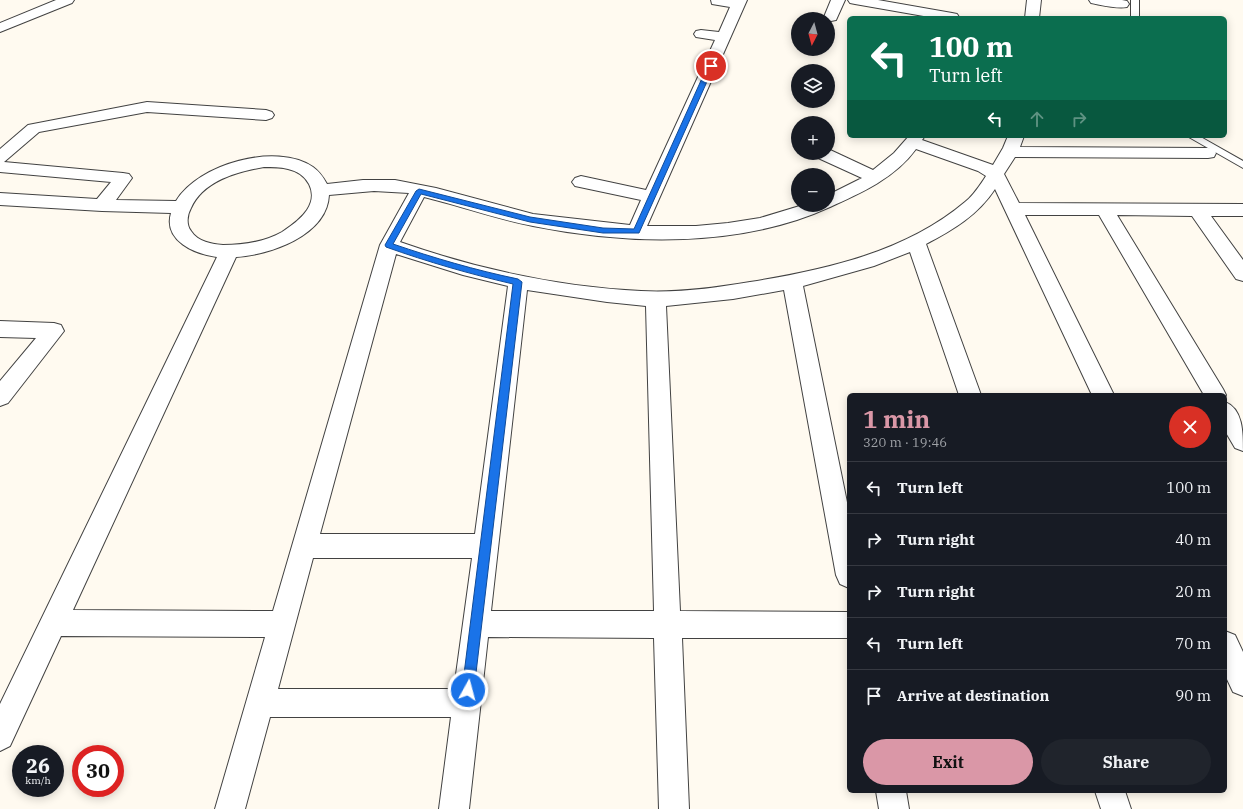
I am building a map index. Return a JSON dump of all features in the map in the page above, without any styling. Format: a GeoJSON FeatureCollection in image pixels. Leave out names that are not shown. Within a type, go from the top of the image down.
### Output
{"type":"FeatureCollection","features":[{"type":"Feature","properties":{"kind":"street"},"geometry":{"type":"LineString","coordinates":[[0,28],[56,10],[67,0]]}},
{"type":"Feature","properties":{"kind":"street"},"geometry":{"type":"LineString","coordinates":[[833,12],[838,0]]}},
{"type":"Feature","properties":{"kind":"street"},"geometry":{"type":"LineString","coordinates":[[855,0],[906,9],[953,13]]}},
{"type":"Feature","properties":{"kind":"street"},"geometry":{"type":"LineString","coordinates":[[1032,16],[1034,0]]}},
{"type":"Feature","properties":{"kind":"street"},"geometry":{"type":"LineString","coordinates":[[1096,0],[1122,4]]}},
{"type":"Feature","properties":{"kind":"street"},"geometry":{"type":"LineString","coordinates":[[636,231],[740,2],[716,1]]}},
{"type":"Feature","properties":{"kind":"street"},"geometry":{"type":"LineString","coordinates":[[701,34],[724,38]]}},
{"type":"Feature","properties":{"kind":"street"},"geometry":{"type":"LineString","coordinates":[[0,158],[34,128],[147,107],[266,115]]}},
{"type":"Feature","properties":{"kind":"street"},"geometry":{"type":"LineString","coordinates":[[835,199],[874,177],[902,154],[915,139],[984,167],[996,174],[1102,393]]}},
{"type":"Feature","properties":{"kind":"street"},"geometry":{"type":"LineString","coordinates":[[389,245],[428,259],[472,272],[518,282],[578,292],[656,299],[718,294],[792,281],[837,270],[879,257],[937,231],[971,206],[984,192],[1013,144],[1208,153]]}},
{"type":"Feature","properties":{"kind":"street"},"geometry":{"type":"LineString","coordinates":[[835,159],[874,177]]}},
{"type":"Feature","properties":{"kind":"street"},"geometry":{"type":"LineString","coordinates":[[276,162],[298,166],[313,176],[318,182],[321,190],[320,198],[313,215],[296,231],[271,244],[243,251],[229,252],[204,248],[186,238],[181,231],[179,223],[181,206],[194,190],[214,176],[238,166],[258,163],[276,162]]}},
{"type":"Feature","properties":{"kind":"street"},"geometry":{"type":"LineString","coordinates":[[0,167],[123,178],[102,205]]}},
{"type":"Feature","properties":{"kind":"street"},"geometry":{"type":"LineString","coordinates":[[581,182],[652,197]]}},
{"type":"Feature","properties":{"kind":"street"},"geometry":{"type":"LineString","coordinates":[[321,190],[364,185],[404,187],[530,219],[603,230],[678,232],[749,227],[782,219],[802,212]]}},
{"type":"Feature","properties":{"kind":"street"},"geometry":{"type":"LineString","coordinates":[[230,809],[389,245],[419,191]]}},
{"type":"Feature","properties":{"kind":"street"},"geometry":{"type":"LineString","coordinates":[[0,199],[102,205],[181,206]]}},
{"type":"Feature","properties":{"kind":"street"},"geometry":{"type":"LineString","coordinates":[[1013,209],[1243,210]]}},
{"type":"Feature","properties":{"kind":"street"},"geometry":{"type":"LineString","coordinates":[[1104,209],[1214,393]]}},
{"type":"Feature","properties":{"kind":"street"},"geometry":{"type":"LineString","coordinates":[[1197,210],[1243,274]]}},
{"type":"Feature","properties":{"kind":"street"},"geometry":{"type":"LineString","coordinates":[[916,241],[969,393]]}},
{"type":"Feature","properties":{"kind":"street"},"geometry":{"type":"LineString","coordinates":[[0,736],[229,252]]}},
{"type":"Feature","properties":{"kind":"street"},"geometry":{"type":"LineString","coordinates":[[792,281],[847,565]]}},
{"type":"Feature","properties":{"kind":"street"},"geometry":{"type":"LineString","coordinates":[[454,809],[518,282]]}},
{"type":"Feature","properties":{"kind":"street"},"geometry":{"type":"LineString","coordinates":[[656,299],[674,809]]}},
{"type":"Feature","properties":{"kind":"street"},"geometry":{"type":"LineString","coordinates":[[0,329],[54,331],[0,397]]}},
{"type":"Feature","properties":{"kind":"street"},"geometry":{"type":"LineString","coordinates":[[1227,414],[1243,441]]}},
{"type":"Feature","properties":{"kind":"street"},"geometry":{"type":"LineString","coordinates":[[304,546],[486,546]]}},
{"type":"Feature","properties":{"kind":"street"},"geometry":{"type":"LineString","coordinates":[[53,623],[282,624]]}},
{"type":"Feature","properties":{"kind":"street"},"geometry":{"type":"LineString","coordinates":[[476,624],[847,625]]}},
{"type":"Feature","properties":{"kind":"street"},"geometry":{"type":"LineString","coordinates":[[1231,646],[1243,682]]}},
{"type":"Feature","properties":{"kind":"street"},"geometry":{"type":"LineString","coordinates":[[260,703],[466,703]]}},
{"type":"Feature","properties":{"kind":"street"},"geometry":{"type":"LineString","coordinates":[[891,793],[894,809]]}},
{"type":"Feature","properties":{"kind":"street"},"geometry":{"type":"LineString","coordinates":[[1111,793],[1116,809]]}},
{"type":"Feature","properties":{"kind":"lane"},"geometry":{"type":"LineString","coordinates":[[1135,0],[1135,16]]}},
{"type":"Feature","properties":{"kind":"lane"},"geometry":{"type":"LineString","coordinates":[[1196,138],[1243,165]]}},
{"type":"Feature","properties":{"kind":"route"},"geometry":{"type":"LineString","coordinates":[[468,690],[518,282],[472,272],[428,259],[389,245],[419,191],[530,219],[603,230],[636,231],[711,66]]}}]}
